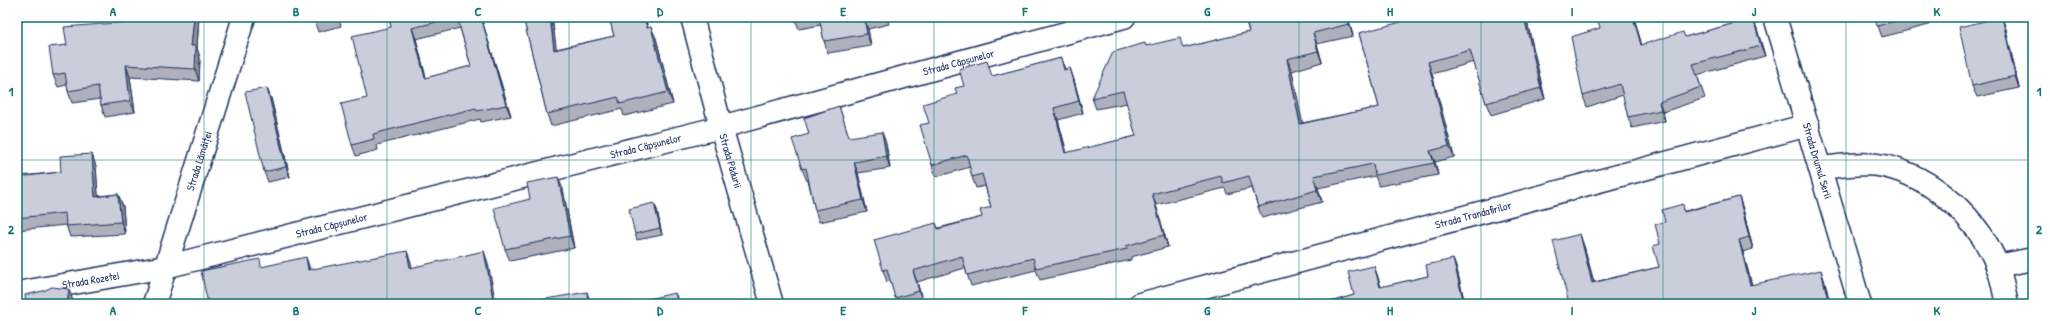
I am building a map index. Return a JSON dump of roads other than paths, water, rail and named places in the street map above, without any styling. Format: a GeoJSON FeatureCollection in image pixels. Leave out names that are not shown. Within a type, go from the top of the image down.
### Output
{"type":"FeatureCollection","features":[{"type":"Feature","properties":{"kind":"street","name":"Strada Lămâiței"},"geometry":{"type":"LineString","coordinates":[[154,304],[244,17]]}},
{"type":"Feature","properties":{"kind":"street","name":"Strada Pădurii"},"geometry":{"type":"LineString","coordinates":[[692,17],[721,127],[772,304]]}},
{"type":"Feature","properties":{"kind":"street","name":"Strada Căpșunelor"},"geometry":{"type":"LineString","coordinates":[[165,267],[721,127],[1124,17]]}},
{"type":"Feature","properties":{"kind":"street","name":"Strada Drumul Serii"},"geometry":{"type":"LineString","coordinates":[[1775,17],[1860,304]]}},
{"type":"Feature","properties":{"kind":"street","name":"Strada Trandafirilor"},"geometry":{"type":"LineString","coordinates":[[1140,304],[1808,125]]}},
{"type":"Feature","properties":{"kind":"street"},"geometry":{"type":"LineString","coordinates":[[1820,168],[1850,165],[1883,166],[1916,176],[1951,201],[1980,233],[1998,266],[2006,304]]}},
{"type":"Feature","properties":{"kind":"street"},"geometry":{"type":"LineString","coordinates":[[1998,266],[2033,259]]}},
{"type":"Feature","properties":{"kind":"street","name":"Strada Rozetei"},"geometry":{"type":"LineString","coordinates":[[17,293],[165,267]]}}]}
